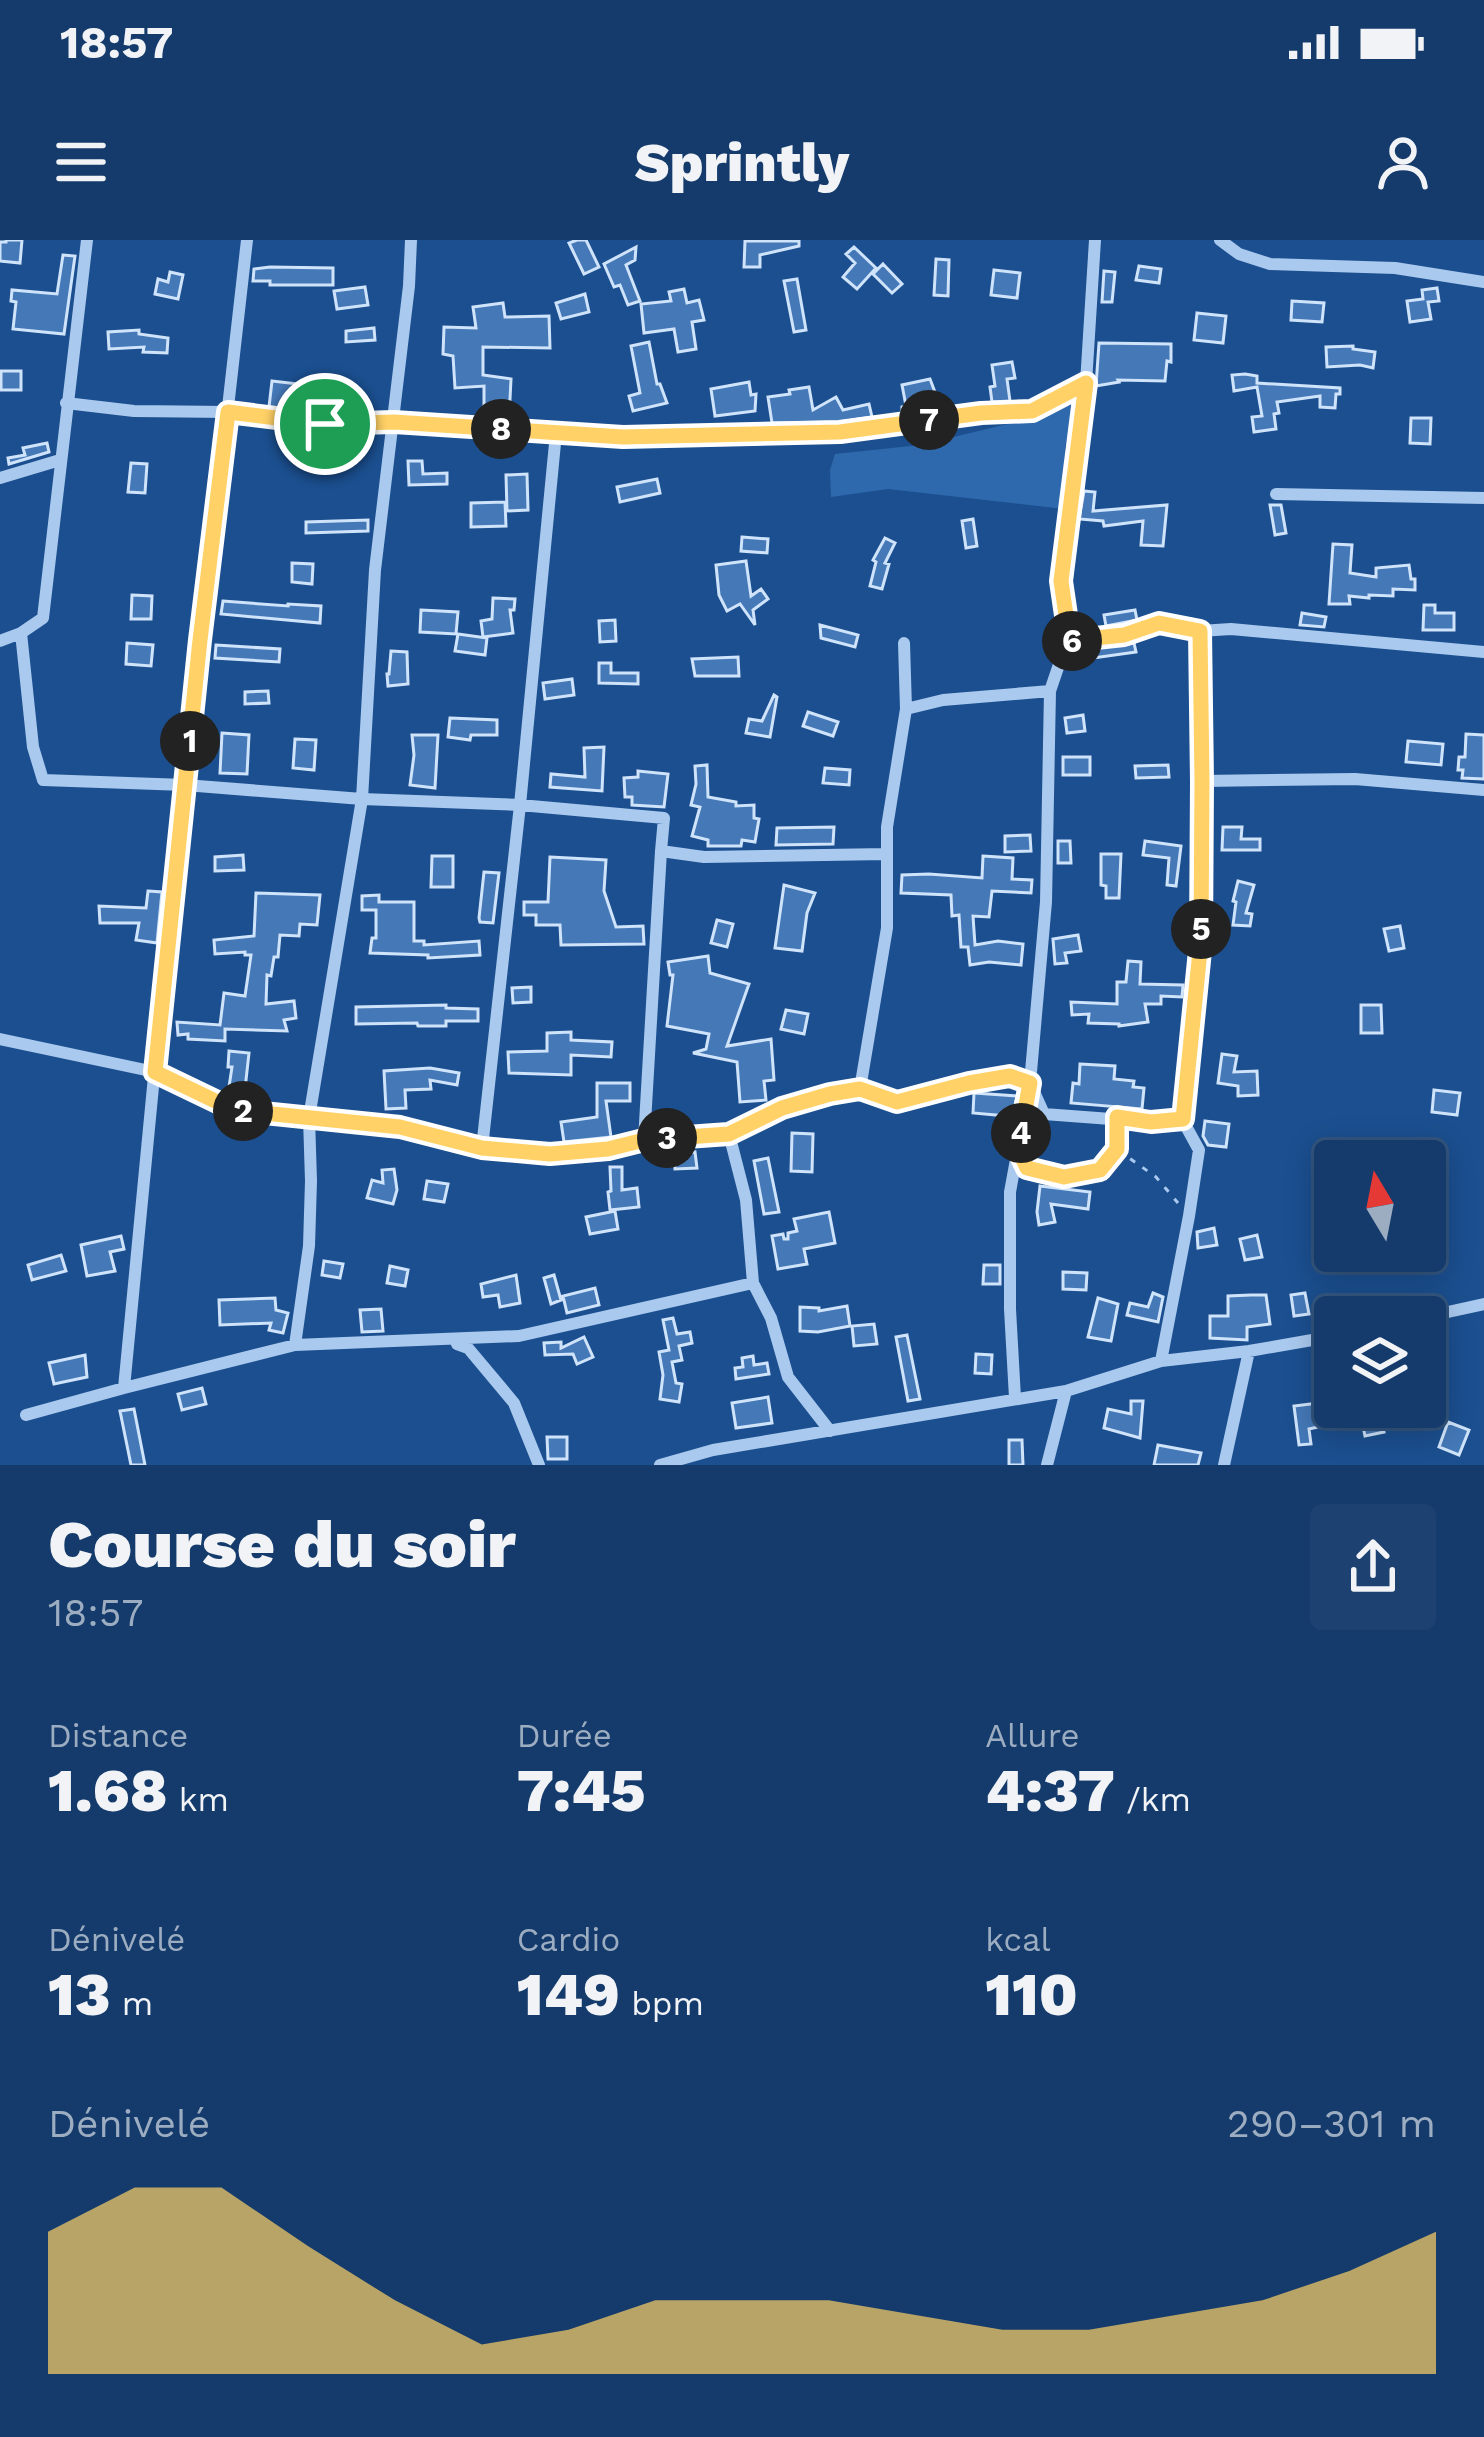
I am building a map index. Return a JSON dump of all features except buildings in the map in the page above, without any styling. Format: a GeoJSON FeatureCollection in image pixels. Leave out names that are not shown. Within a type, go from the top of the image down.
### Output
{"type":"FeatureCollection","features":[{"type":"Feature","properties":{"kind":"street"},"geometry":{"type":"LineString","coordinates":[[0,641],[21,634],[43,618],[87,240]]}},
{"type":"Feature","properties":{"kind":"street"},"geometry":{"type":"LineString","coordinates":[[124,1388],[247,240]]}},
{"type":"Feature","properties":{"kind":"street"},"geometry":{"type":"LineString","coordinates":[[296,1346],[309,1246],[309,1118],[362,800],[375,570],[411,240]]}},
{"type":"Feature","properties":{"kind":"street"},"geometry":{"type":"LineString","coordinates":[[1016,1398],[1010,1192],[1030,1083],[1046,902],[1050,691],[1067,641],[1061,581],[1086,383],[1095,240]]}},
{"type":"Feature","properties":{"kind":"street"},"geometry":{"type":"LineString","coordinates":[[1220,240],[1239,254],[1270,264],[1395,268],[1484,282]]}},
{"type":"Feature","properties":{"kind":"street"},"geometry":{"type":"LineString","coordinates":[[66,403],[134,411],[228,412],[325,424],[394,422],[623,437],[840,432],[1032,411],[1086,383]]}},
{"type":"Feature","properties":{"kind":"street"},"geometry":{"type":"LineString","coordinates":[[482,1148],[556,433]]}},
{"type":"Feature","properties":{"kind":"street"},"geometry":{"type":"LineString","coordinates":[[0,478],[60,460]]}},
{"type":"Feature","properties":{"kind":"street"},"geometry":{"type":"LineString","coordinates":[[1276,494],[1484,498]]}},
{"type":"Feature","properties":{"kind":"street"},"geometry":{"type":"LineString","coordinates":[[1067,641],[1124,635],[1159,623],[1200,631],[1231,629],[1484,652]]}},
{"type":"Feature","properties":{"kind":"street"},"geometry":{"type":"LineString","coordinates":[[1161,1361],[1199,1150],[1183,1119],[1201,941],[1200,631]]}},
{"type":"Feature","properties":{"kind":"street"},"geometry":{"type":"LineString","coordinates":[[21,634],[33,746],[44,780],[185,785],[664,818],[644,1140]]}},
{"type":"Feature","properties":{"kind":"street"},"geometry":{"type":"LineString","coordinates":[[860,1089],[887,928],[887,827],[906,710],[904,643]]}},
{"type":"Feature","properties":{"kind":"street"},"geometry":{"type":"LineString","coordinates":[[906,710],[943,700],[1050,691]]}},
{"type":"Feature","properties":{"kind":"street"},"geometry":{"type":"LineString","coordinates":[[1202,782],[1355,779],[1484,790]]}},
{"type":"Feature","properties":{"kind":"street"},"geometry":{"type":"LineString","coordinates":[[662,851],[704,857],[886,854]]}},
{"type":"Feature","properties":{"kind":"street"},"geometry":{"type":"LineString","coordinates":[[0,1039],[155,1072],[234,1110],[400,1127],[482,1148],[550,1154],[729,1134],[782,1108],[830,1094],[860,1089],[897,1102],[1010,1076],[1030,1083],[1043,1114],[1151,1122],[1183,1119]]}},
{"type":"Feature","properties":{"kind":"street"},"geometry":{"type":"LineString","coordinates":[[729,1134],[746,1200],[753,1283],[770,1318],[788,1377],[830,1431]]}},
{"type":"Feature","properties":{"kind":"street"},"geometry":{"type":"LineString","coordinates":[[26,1415],[296,1346],[518,1336],[753,1283]]}},
{"type":"Feature","properties":{"kind":"street"},"geometry":{"type":"LineString","coordinates":[[1446,1312],[1484,1304]]}},
{"type":"Feature","properties":{"kind":"street"},"geometry":{"type":"LineString","coordinates":[[660,1465],[712,1450],[1066,1391],[1161,1361],[1314,1340]]}},
{"type":"Feature","properties":{"kind":"street"},"geometry":{"type":"LineString","coordinates":[[444,1341],[468,1348],[514,1403],[539,1465]]}},
{"type":"Feature","properties":{"kind":"street"},"geometry":{"type":"LineString","coordinates":[[1224,1465],[1249,1351]]}},
{"type":"Feature","properties":{"kind":"street"},"geometry":{"type":"LineString","coordinates":[[1046,1465],[1066,1391]]}},
{"type":"Feature","properties":{"kind":"path"},"geometry":{"type":"LineString","coordinates":[[1018,1149],[1027,1168],[1064,1177],[1100,1170],[1117,1149],[1117,1117]]}},
{"type":"Feature","properties":{"kind":"path"},"geometry":{"type":"LineString","coordinates":[[1117,1149],[1156,1177],[1189,1216]]}},
{"type":"Feature","properties":{"kind":"shaded area"},"geometry":{"type":"Polygon","coordinates":[[[1077,402],[1065,447],[1064,509],[888,489],[831,497],[835,454],[920,445],[1049,414],[1077,402]]]}},
{"type":"Feature","properties":{"kind":"route"},"geometry":{"type":"LineString","coordinates":[[1086,383],[1061,581],[1067,641],[1124,635],[1159,623],[1200,631],[1201,941],[1183,1119],[1151,1122],[1117,1117],[1117,1149],[1100,1170],[1064,1177],[1027,1168],[1018,1149],[1030,1083],[1010,1076],[897,1102],[860,1089],[830,1094],[782,1108],[729,1134],[550,1154],[482,1148],[400,1127],[234,1110],[155,1072],[228,412],[325,424],[394,422],[623,437],[840,432],[1032,411],[1086,383]]}}]}
